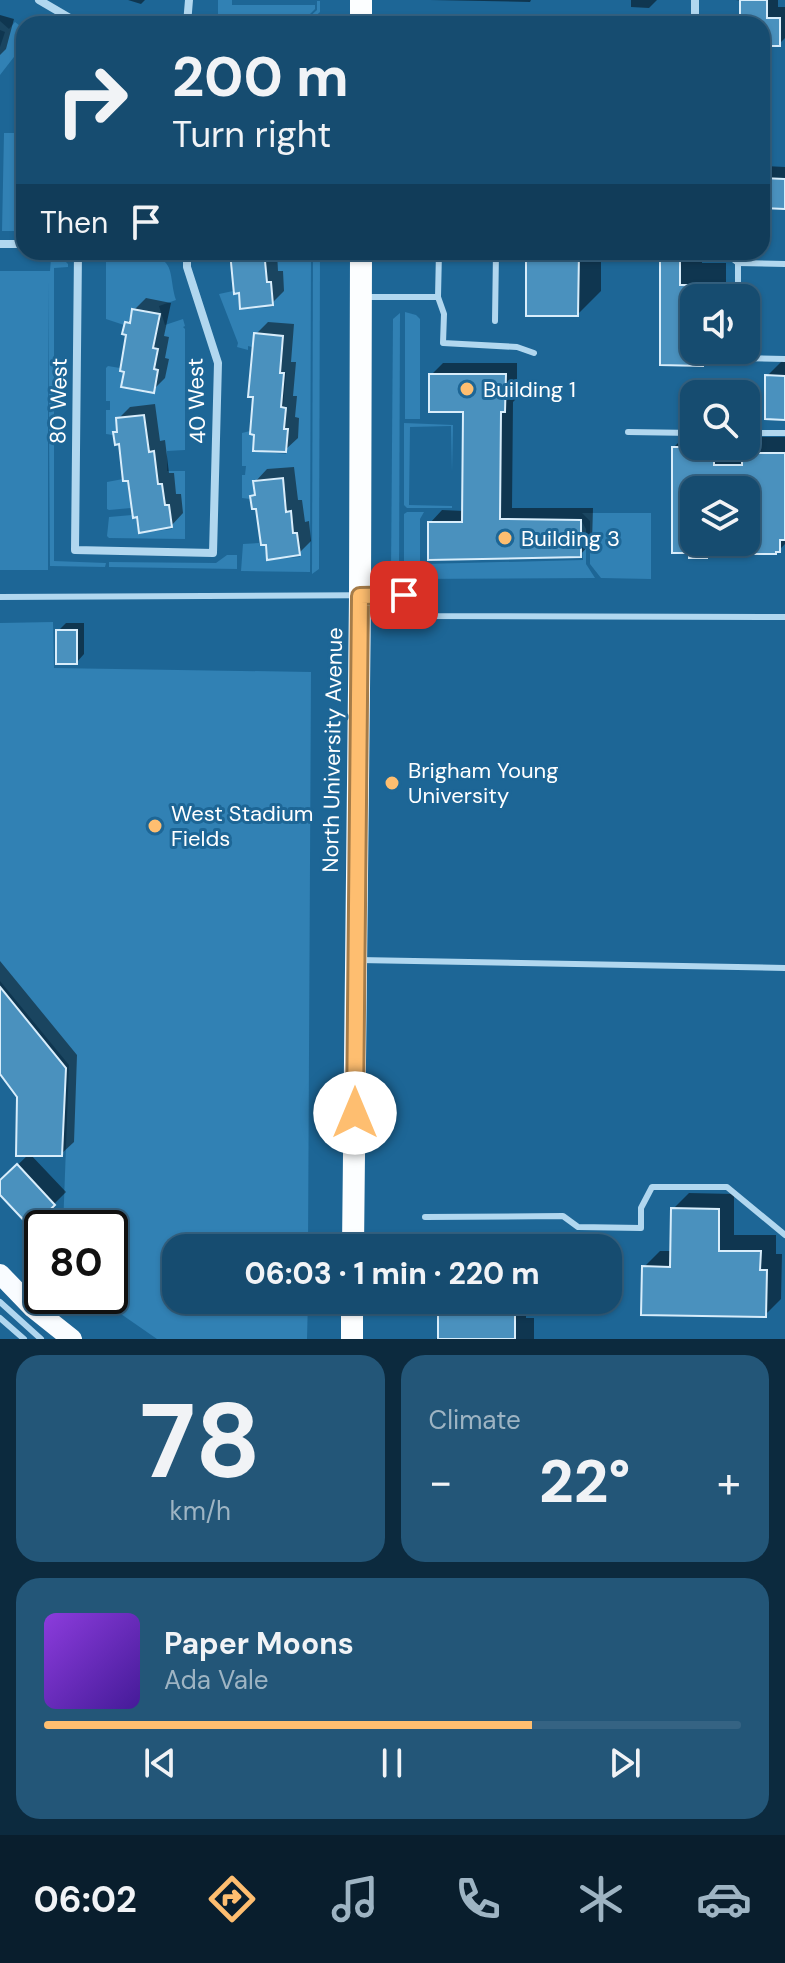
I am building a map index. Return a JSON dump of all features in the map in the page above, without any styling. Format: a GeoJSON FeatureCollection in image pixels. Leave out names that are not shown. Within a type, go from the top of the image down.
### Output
{"type":"FeatureCollection","features":[{"type":"Feature","properties":{"kind":"highway","name":"North University Avenue"},"geometry":{"type":"LineString","coordinates":[[353,1234],[361,260]]}},
{"type":"Feature","properties":{"kind":"highway"},"geometry":{"type":"LineString","coordinates":[[352,1314],[352,1339]]}},
{"type":"Feature","properties":{"kind":"main road"},"geometry":{"type":"LineString","coordinates":[[0,1274],[45,1329],[72,1339]]}},
{"type":"Feature","properties":{"kind":"street"},"geometry":{"type":"LineString","coordinates":[[39,0],[66,16]]}},
{"type":"Feature","properties":{"kind":"street","name":"80 West"},"geometry":{"type":"LineString","coordinates":[[78,260],[75,550],[213,553]]}},
{"type":"Feature","properties":{"kind":"street","name":"40 West"},"geometry":{"type":"LineString","coordinates":[[187,260],[218,363],[213,553]]}},
{"type":"Feature","properties":{"kind":"lane"},"geometry":{"type":"LineString","coordinates":[[439,260],[438,297],[444,314],[443,343],[517,347],[534,353]]}},
{"type":"Feature","properties":{"kind":"lane"},"geometry":{"type":"LineString","coordinates":[[495,321],[496,260]]}},
{"type":"Feature","properties":{"kind":"lane"},"geometry":{"type":"LineString","coordinates":[[734,260],[738,263],[785,264]]}},
{"type":"Feature","properties":{"kind":"lane"},"geometry":{"type":"LineString","coordinates":[[738,263],[738,284]]}},
{"type":"Feature","properties":{"kind":"lane"},"geometry":{"type":"LineString","coordinates":[[361,297],[438,297]]}},
{"type":"Feature","properties":{"kind":"lane"},"geometry":{"type":"LineString","coordinates":[[760,358],[785,359]]}},
{"type":"Feature","properties":{"kind":"lane"},"geometry":{"type":"LineString","coordinates":[[628,432],[680,433]]}},
{"type":"Feature","properties":{"kind":"lane"},"geometry":{"type":"LineString","coordinates":[[760,433],[785,433]]}},
{"type":"Feature","properties":{"kind":"lane"},"geometry":{"type":"LineString","coordinates":[[0,597],[404,595],[425,616],[785,617]]}},
{"type":"Feature","properties":{"kind":"lane"},"geometry":{"type":"LineString","coordinates":[[356,960],[785,968]]}},
{"type":"Feature","properties":{"kind":"lane"},"geometry":{"type":"LineString","coordinates":[[425,1217],[563,1216],[578,1227],[641,1228],[641,1208],[652,1187],[727,1187],[785,1235]]}},
{"type":"Feature","properties":{"kind":"lane"},"geometry":{"type":"LineString","coordinates":[[0,1302],[45,1329]]}},
{"type":"Feature","properties":{"kind":"lane"},"geometry":{"type":"LineString","coordinates":[[0,1318],[24,1339]]}},
{"type":"Feature","properties":{"kind":"shaded area"},"geometry":{"type":"Polygon","coordinates":[[[218,0],[232,0],[232,5],[315,5],[308,16],[205,16],[218,14],[218,0]]]}},
{"type":"Feature","properties":{"kind":"shaded area"},"geometry":{"type":"Polygon","coordinates":[[[317,1],[320,1],[320,12],[310,16],[317,10],[317,1]]]}},
{"type":"Feature","properties":{"kind":"shaded area"},"geometry":{"type":"Polygon","coordinates":[[[0,21],[9,29],[16,23],[16,54],[0,75],[0,47],[5,32],[0,30],[0,21]]]}},
{"type":"Feature","properties":{"kind":"shaded area"},"geometry":{"type":"Polygon","coordinates":[[[4,133],[15,133],[16,231],[2,231],[4,133]]]}},
{"type":"Feature","properties":{"kind":"shaded area"},"geometry":{"type":"Polygon","coordinates":[[[51,260],[64,260],[68,264],[68,267],[54,268],[54,561],[106,563],[105,567],[50,566],[48,282],[48,570],[0,570],[0,271],[50,271],[51,260]]]}},
{"type":"Feature","properties":{"kind":"shaded area"},"geometry":{"type":"Polygon","coordinates":[[[161,260],[170,270],[176,300],[159,306],[165,325],[183,319],[185,326],[185,450],[167,451],[167,471],[185,471],[185,539],[107,536],[109,517],[132,515],[136,518],[139,533],[172,529],[169,504],[165,505],[162,483],[158,483],[154,450],[149,451],[145,414],[116,417],[116,431],[113,435],[106,434],[106,410],[110,410],[110,401],[106,401],[106,368],[120,368],[119,372],[123,373],[121,388],[154,394],[159,371],[155,369],[159,349],[154,347],[161,315],[132,308],[129,322],[125,321],[124,325],[106,319],[106,261],[161,260]]]}},
{"type":"Feature","properties":{"kind":"shaded area"},"geometry":{"type":"Polygon","coordinates":[[[311,260],[310,572],[241,571],[243,544],[259,543],[265,546],[267,560],[300,557],[297,532],[293,532],[291,511],[287,511],[283,477],[253,480],[254,495],[250,495],[250,499],[242,498],[242,475],[245,475],[246,466],[242,466],[242,433],[250,431],[250,435],[254,435],[253,451],[286,454],[289,429],[285,428],[287,407],[283,406],[286,373],[281,372],[284,336],[254,333],[252,347],[248,346],[248,350],[237,347],[219,294],[233,291],[238,294],[240,309],[273,307],[271,282],[267,282],[265,261],[261,261],[311,260]]]}},
{"type":"Feature","properties":{"kind":"shaded area"},"geometry":{"type":"Polygon","coordinates":[[[313,260],[320,260],[319,569],[312,574],[313,260]]]}},
{"type":"Feature","properties":{"kind":"shaded area"},"geometry":{"type":"Polygon","coordinates":[[[405,312],[420,319],[420,419],[405,419],[405,312]]]}},
{"type":"Feature","properties":{"kind":"shaded area"},"geometry":{"type":"Polygon","coordinates":[[[400,313],[399,580],[396,580],[391,575],[393,319],[400,313]]]}},
{"type":"Feature","properties":{"kind":"shaded area"},"geometry":{"type":"Polygon","coordinates":[[[404,423],[453,425],[452,472],[451,426],[410,427],[409,505],[452,508],[407,508],[404,505],[404,423]]]}},
{"type":"Feature","properties":{"kind":"shaded area"},"geometry":{"type":"Polygon","coordinates":[[[123,479],[123,482],[127,481],[129,495],[134,495],[135,504],[131,508],[109,510],[107,482],[123,479]]]}},
{"type":"Feature","properties":{"kind":"shaded area"},"geometry":{"type":"Polygon","coordinates":[[[424,512],[420,519],[420,573],[423,572],[423,564],[583,560],[581,520],[586,529],[586,564],[595,578],[404,579],[404,514],[424,512]]]}},
{"type":"Feature","properties":{"kind":"shaded area"},"geometry":{"type":"Polygon","coordinates":[[[582,513],[651,513],[651,579],[601,578],[590,564],[590,521],[582,513]]]}},
{"type":"Feature","properties":{"kind":"shaded area"},"geometry":{"type":"Polygon","coordinates":[[[227,555],[237,555],[237,569],[109,567],[109,562],[216,563],[227,555]]]}},
{"type":"Feature","properties":{"kind":"shaded area","name":"West Stadium Fields"},"geometry":{"type":"Polygon","coordinates":[[[53,622],[54,668],[311,672],[308,1234],[162,1234],[162,1314],[308,1314],[307,1339],[157,1339],[121,1314],[128,1314],[128,1210],[64,1210],[69,1065],[0,981],[0,623],[53,622]]]}},
{"type":"Feature","properties":{"kind":"building"},"geometry":{"type":"Polygon","coordinates":[[[740,0],[767,0],[767,16],[740,16],[740,0]]]}},
{"type":"Feature","properties":{"kind":"building"},"geometry":{"type":"Polygon","coordinates":[[[770,18],[780,18],[780,46],[770,46],[770,18]]]}},
{"type":"Feature","properties":{"kind":"building"},"geometry":{"type":"Polygon","coordinates":[[[770,178],[785,179],[785,209],[770,208],[770,178]]]}},
{"type":"Feature","properties":{"kind":"building"},"geometry":{"type":"Polygon","coordinates":[[[231,260],[265,261],[273,305],[240,309],[239,293],[234,294],[231,260]]]}},
{"type":"Feature","properties":{"kind":"building"},"geometry":{"type":"Polygon","coordinates":[[[526,260],[579,260],[578,316],[526,316],[526,260]]]}},
{"type":"Feature","properties":{"kind":"building"},"geometry":{"type":"Polygon","coordinates":[[[660,260],[680,260],[680,364],[703,366],[660,365],[660,260]]]}},
{"type":"Feature","properties":{"kind":"building"},"geometry":{"type":"Polygon","coordinates":[[[132,309],[160,314],[153,348],[158,349],[154,393],[121,387],[124,372],[120,371],[126,335],[122,334],[125,322],[130,323],[132,309]]]}},
{"type":"Feature","properties":{"kind":"building"},"geometry":{"type":"Polygon","coordinates":[[[254,333],[283,336],[280,373],[284,373],[281,407],[286,408],[286,452],[253,451],[254,435],[250,434],[253,397],[248,397],[254,333]]]}},
{"type":"Feature","properties":{"kind":"building"},"geometry":{"type":"Polygon","coordinates":[[[429,374],[506,374],[505,412],[501,412],[500,519],[581,520],[581,557],[428,560],[428,522],[462,522],[463,412],[429,412],[429,374]]]}},
{"type":"Feature","properties":{"kind":"building"},"geometry":{"type":"Polygon","coordinates":[[[765,375],[785,376],[785,420],[765,419],[765,375]]]}},
{"type":"Feature","properties":{"kind":"building"},"geometry":{"type":"Polygon","coordinates":[[[144,415],[149,452],[154,451],[158,484],[162,484],[165,505],[169,505],[172,527],[139,533],[137,517],[133,518],[128,481],[123,481],[119,444],[115,445],[113,432],[117,432],[116,418],[144,415]]]}},
{"type":"Feature","properties":{"kind":"building"},"geometry":{"type":"Polygon","coordinates":[[[672,447],[680,447],[680,460],[714,460],[714,465],[742,465],[742,460],[760,460],[760,453],[785,453],[785,540],[780,540],[780,552],[760,554],[760,476],[680,476],[680,553],[672,553],[672,447]]]}},
{"type":"Feature","properties":{"kind":"building"},"geometry":{"type":"Polygon","coordinates":[[[283,478],[286,512],[291,511],[293,533],[297,533],[300,555],[267,560],[266,545],[261,545],[256,509],[252,509],[250,496],[255,495],[253,481],[283,478]]]}},
{"type":"Feature","properties":{"kind":"building"},"geometry":{"type":"Polygon","coordinates":[[[56,630],[77,630],[77,664],[56,664],[56,630]]]}},
{"type":"Feature","properties":{"kind":"building"},"geometry":{"type":"Polygon","coordinates":[[[0,987],[66,1068],[62,1156],[16,1156],[17,1097],[0,1074],[0,987]]]}},
{"type":"Feature","properties":{"kind":"building"},"geometry":{"type":"Polygon","coordinates":[[[17,1164],[55,1205],[50,1210],[24,1210],[24,1221],[0,1195],[0,1180],[17,1164]]]}},
{"type":"Feature","properties":{"kind":"building"},"geometry":{"type":"Polygon","coordinates":[[[671,1208],[719,1209],[719,1251],[761,1251],[760,1270],[767,1270],[766,1317],[641,1315],[642,1266],[670,1267],[671,1208]]]}},
{"type":"Feature","properties":{"kind":"building"},"geometry":{"type":"Polygon","coordinates":[[[438,1314],[515,1314],[515,1339],[438,1339],[438,1314]]]}},
{"type":"Feature","properties":{"kind":"place","name":"Building 1"},"geometry":{"type":"Point","coordinates":[467,389]}},
{"type":"Feature","properties":{"kind":"place","name":"Building 3"},"geometry":{"type":"Point","coordinates":[505,538]}},
{"type":"Feature","properties":{"kind":"place","name":"Brigham Young University"},"geometry":{"type":"Point","coordinates":[392,783]}},
{"type":"Feature","properties":{"kind":"place","name":"West Stadium Fields"},"geometry":{"type":"Point","coordinates":[155,826]}},
{"type":"Feature","properties":{"kind":"route"},"geometry":{"type":"LineString","coordinates":[[355,1113],[360,596],[404,595]]}}]}
